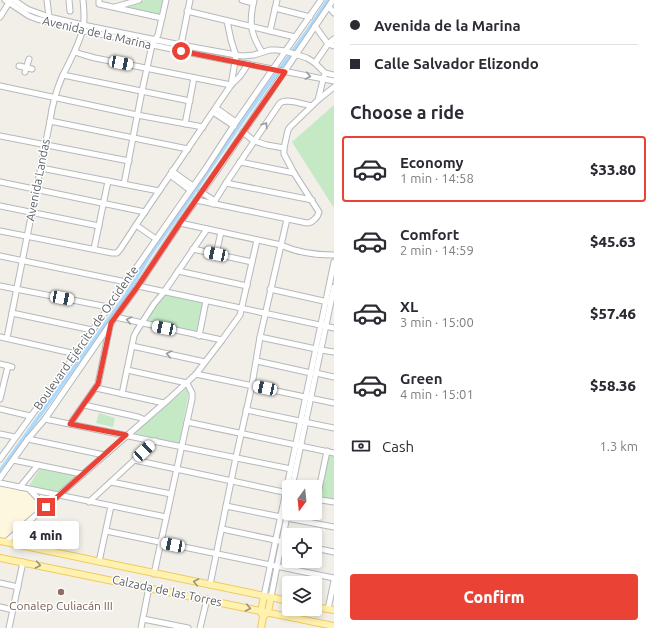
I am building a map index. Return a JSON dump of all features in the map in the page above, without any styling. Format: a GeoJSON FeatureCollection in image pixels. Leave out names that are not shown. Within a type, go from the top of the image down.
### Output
{"type":"FeatureCollection","features":[{"type":"Feature","properties":{"kind":"main road","name":"Calzada de las Torres"},"geometry":{"type":"LineString","coordinates":[[3,542],[282,599]]}},
{"type":"Feature","properties":{"kind":"main road","name":"Calzada de las Torres"},"geometry":{"type":"LineString","coordinates":[[0,558],[207,599],[264,614],[323,626],[334,626]]}},
{"type":"Feature","properties":{"kind":"main road"},"geometry":{"type":"LineString","coordinates":[[264,596],[264,614]]}},
{"type":"Feature","properties":{"kind":"main road"},"geometry":{"type":"LineString","coordinates":[[261,628],[264,614],[271,597]]}},
{"type":"Feature","properties":{"kind":"street","name":"Avenida de la Marina"},"geometry":{"type":"LineString","coordinates":[[14,0],[27,9],[83,28],[152,45],[334,81]]}},
{"type":"Feature","properties":{"kind":"street"},"geometry":{"type":"LineString","coordinates":[[47,0],[49,17]]}},
{"type":"Feature","properties":{"kind":"street"},"geometry":{"type":"LineString","coordinates":[[69,0],[70,11]]}},
{"type":"Feature","properties":{"kind":"street","name":"Avenida Landas"},"geometry":{"type":"LineString","coordinates":[[7,338],[54,97],[75,52],[83,28],[83,0]]}},
{"type":"Feature","properties":{"kind":"street"},"geometry":{"type":"LineString","coordinates":[[99,0],[99,4],[162,18]]}},
{"type":"Feature","properties":{"kind":"street"},"geometry":{"type":"LineString","coordinates":[[114,7],[139,0]]}},
{"type":"Feature","properties":{"kind":"street"},"geometry":{"type":"LineString","coordinates":[[124,184],[146,68],[152,45],[162,18],[166,0]]}},
{"type":"Feature","properties":{"kind":"street"},"geometry":{"type":"LineString","coordinates":[[181,45],[190,0]]}},
{"type":"Feature","properties":{"kind":"street"},"geometry":{"type":"LineString","coordinates":[[242,0],[254,1],[251,26],[254,38],[262,52]]}},
{"type":"Feature","properties":{"kind":"street"},"geometry":{"type":"LineString","coordinates":[[270,31],[277,0]]}},
{"type":"Feature","properties":{"kind":"street","name":"Boulevard Ejército de Occidente"},"geometry":{"type":"LineString","coordinates":[[0,478],[28,439],[45,419],[219,168],[283,72],[291,53],[295,37],[321,0]]}},
{"type":"Feature","properties":{"kind":"street","name":"Boulevard Ejército de Occidente"},"geometry":{"type":"LineString","coordinates":[[0,459],[76,354],[274,70],[316,26],[333,0]]}},
{"type":"Feature","properties":{"kind":"street","name":"Avenida de la Marina"},"geometry":{"type":"LineString","coordinates":[[8,1],[29,16],[37,19],[83,28],[236,56],[254,55],[270,50],[291,53],[315,62],[325,73]]}},
{"type":"Feature","properties":{"kind":"street"},"geometry":{"type":"LineString","coordinates":[[0,17],[8,1]]}},
{"type":"Feature","properties":{"kind":"street"},"geometry":{"type":"LineString","coordinates":[[329,7],[334,13]]}},
{"type":"Feature","properties":{"kind":"street"},"geometry":{"type":"LineString","coordinates":[[275,8],[310,17]]}},
{"type":"Feature","properties":{"kind":"street"},"geometry":{"type":"LineString","coordinates":[[187,11],[295,37]]}},
{"type":"Feature","properties":{"kind":"street"},"geometry":{"type":"LineString","coordinates":[[227,21],[236,56],[232,85]]}},
{"type":"Feature","properties":{"kind":"street"},"geometry":{"type":"LineString","coordinates":[[316,26],[328,44],[334,46]]}},
{"type":"Feature","properties":{"kind":"street"},"geometry":{"type":"LineString","coordinates":[[315,62],[328,44],[334,39]]}},
{"type":"Feature","properties":{"kind":"street"},"geometry":{"type":"LineString","coordinates":[[75,52],[95,58],[232,85]]}},
{"type":"Feature","properties":{"kind":"street"},"geometry":{"type":"LineString","coordinates":[[19,66],[28,69],[29,59]]}},
{"type":"Feature","properties":{"kind":"street"},"geometry":{"type":"LineString","coordinates":[[0,231],[112,253],[118,251],[214,110],[248,64]]}},
{"type":"Feature","properties":{"kind":"street"},"geometry":{"type":"LineString","coordinates":[[318,100],[325,73],[334,75]]}},
{"type":"Feature","properties":{"kind":"street"},"geometry":{"type":"LineString","coordinates":[[63,75],[190,101]]}},
{"type":"Feature","properties":{"kind":"street"},"geometry":{"type":"LineString","coordinates":[[185,124],[194,78]]}},
{"type":"Feature","properties":{"kind":"street"},"geometry":{"type":"LineString","coordinates":[[0,86],[137,115],[203,127]]}},
{"type":"Feature","properties":{"kind":"street"},"geometry":{"type":"LineString","coordinates":[[196,200],[214,202],[307,223],[311,222],[319,212],[294,173],[285,156],[284,148],[290,127],[311,106],[334,87]]}},
{"type":"Feature","properties":{"kind":"street"},"geometry":{"type":"LineString","coordinates":[[214,202],[280,103],[283,101],[288,101],[311,106]]}},
{"type":"Feature","properties":{"kind":"street"},"geometry":{"type":"LineString","coordinates":[[214,110],[235,124]]}},
{"type":"Feature","properties":{"kind":"street"},"geometry":{"type":"LineString","coordinates":[[50,122],[188,149]]}},
{"type":"Feature","properties":{"kind":"street"},"geometry":{"type":"LineString","coordinates":[[243,132],[254,141],[284,148]]}},
{"type":"Feature","properties":{"kind":"street"},"geometry":{"type":"LineString","coordinates":[[0,136],[128,161]]}},
{"type":"Feature","properties":{"kind":"street"},"geometry":{"type":"LineString","coordinates":[[240,162],[294,173]]}},
{"type":"Feature","properties":{"kind":"street"},"geometry":{"type":"LineString","coordinates":[[41,168],[159,191]]}},
{"type":"Feature","properties":{"kind":"street"},"geometry":{"type":"LineString","coordinates":[[171,173],[192,188]]}},
{"type":"Feature","properties":{"kind":"street"},"geometry":{"type":"LineString","coordinates":[[94,249],[108,181]]}},
{"type":"Feature","properties":{"kind":"street"},"geometry":{"type":"LineString","coordinates":[[0,182],[145,212]]}},
{"type":"Feature","properties":{"kind":"street"},"geometry":{"type":"LineString","coordinates":[[226,183],[312,200]]}},
{"type":"Feature","properties":{"kind":"street"},"geometry":{"type":"LineString","coordinates":[[201,192],[214,202]]}},
{"type":"Feature","properties":{"kind":"street"},"geometry":{"type":"LineString","coordinates":[[0,206],[99,226]]}},
{"type":"Feature","properties":{"kind":"street"},"geometry":{"type":"LineString","coordinates":[[210,585],[257,361],[260,337],[270,289],[282,245],[287,219]]}},
{"type":"Feature","properties":{"kind":"street"},"geometry":{"type":"LineString","coordinates":[[180,223],[282,245],[290,249],[303,252],[320,255],[334,255]]}},
{"type":"Feature","properties":{"kind":"street"},"geometry":{"type":"LineString","coordinates":[[136,225],[156,239]]}},
{"type":"Feature","properties":{"kind":"street"},"geometry":{"type":"LineString","coordinates":[[122,394],[136,332],[207,229]]}},
{"type":"Feature","properties":{"kind":"street"},"geometry":{"type":"LineString","coordinates":[[216,254],[221,232]]}},
{"type":"Feature","properties":{"kind":"street"},"geometry":{"type":"LineString","coordinates":[[3,542],[46,507],[196,374],[237,320],[242,309],[257,240]]}},
{"type":"Feature","properties":{"kind":"street"},"geometry":{"type":"LineString","coordinates":[[193,249],[252,262]]}},
{"type":"Feature","properties":{"kind":"street"},"geometry":{"type":"LineString","coordinates":[[0,256],[126,282]]}},
{"type":"Feature","properties":{"kind":"street"},"geometry":{"type":"LineString","coordinates":[[330,302],[334,262]]}},
{"type":"Feature","properties":{"kind":"street"},"geometry":{"type":"LineString","coordinates":[[178,271],[247,286]]}},
{"type":"Feature","properties":{"kind":"street"},"geometry":{"type":"LineString","coordinates":[[0,286],[108,307]]}},
{"type":"Feature","properties":{"kind":"street"},"geometry":{"type":"LineString","coordinates":[[138,286],[334,328]]}},
{"type":"Feature","properties":{"kind":"street"},"geometry":{"type":"LineString","coordinates":[[293,480],[298,445],[318,349],[334,286]]}},
{"type":"Feature","properties":{"kind":"street"},"geometry":{"type":"LineString","coordinates":[[270,289],[330,302]]}},
{"type":"Feature","properties":{"kind":"street"},"geometry":{"type":"LineString","coordinates":[[199,336],[206,301]]}},
{"type":"Feature","properties":{"kind":"street"},"geometry":{"type":"LineString","coordinates":[[12,313],[92,330]]}},
{"type":"Feature","properties":{"kind":"street"},"geometry":{"type":"LineString","coordinates":[[115,317],[222,340]]}},
{"type":"Feature","properties":{"kind":"street"},"geometry":{"type":"LineString","coordinates":[[70,424],[96,388],[100,380],[111,323]]}},
{"type":"Feature","properties":{"kind":"street"},"geometry":{"type":"LineString","coordinates":[[0,337],[76,354]]}},
{"type":"Feature","properties":{"kind":"street"},"geometry":{"type":"LineString","coordinates":[[260,337],[334,352]]}},
{"type":"Feature","properties":{"kind":"street"},"geometry":{"type":"LineString","coordinates":[[132,346],[206,362]]}},
{"type":"Feature","properties":{"kind":"street"},"geometry":{"type":"LineString","coordinates":[[257,361],[334,377]]}},
{"type":"Feature","properties":{"kind":"street"},"geometry":{"type":"LineString","coordinates":[[0,364],[10,366],[0,399]]}},
{"type":"Feature","properties":{"kind":"street"},"geometry":{"type":"LineString","coordinates":[[127,370],[187,383]]}},
{"type":"Feature","properties":{"kind":"street"},"geometry":{"type":"LineString","coordinates":[[196,374],[334,402]]}},
{"type":"Feature","properties":{"kind":"street"},"geometry":{"type":"LineString","coordinates":[[154,574],[192,399],[192,393],[187,383]]}},
{"type":"Feature","properties":{"kind":"street"},"geometry":{"type":"LineString","coordinates":[[96,388],[164,403]]}},
{"type":"Feature","properties":{"kind":"street"},"geometry":{"type":"LineString","coordinates":[[84,405],[138,417],[144,420]]}},
{"type":"Feature","properties":{"kind":"street"},"geometry":{"type":"LineString","coordinates":[[0,409],[30,416]]}},
{"type":"Feature","properties":{"kind":"street"},"geometry":{"type":"LineString","coordinates":[[246,410],[334,428]]}},
{"type":"Feature","properties":{"kind":"street"},"geometry":{"type":"LineString","coordinates":[[45,419],[291,468]]}},
{"type":"Feature","properties":{"kind":"street"},"geometry":{"type":"LineString","coordinates":[[187,422],[334,453]]}},
{"type":"Feature","properties":{"kind":"street"},"geometry":{"type":"LineString","coordinates":[[0,434],[15,437]]}},
{"type":"Feature","properties":{"kind":"street"},"geometry":{"type":"LineString","coordinates":[[28,439],[104,455]]}},
{"type":"Feature","properties":{"kind":"street"},"geometry":{"type":"LineString","coordinates":[[89,502],[155,441]]}},
{"type":"Feature","properties":{"kind":"street"},"geometry":{"type":"LineString","coordinates":[[289,480],[298,445]]}},
{"type":"Feature","properties":{"kind":"street"},"geometry":{"type":"LineString","coordinates":[[320,480],[327,451]]}},
{"type":"Feature","properties":{"kind":"street"},"geometry":{"type":"LineString","coordinates":[[14,460],[82,474]]}},
{"type":"Feature","properties":{"kind":"street"},"geometry":{"type":"LineString","coordinates":[[134,460],[282,492]]}},
{"type":"Feature","properties":{"kind":"street"},"geometry":{"type":"LineString","coordinates":[[20,488],[38,465]]}},
{"type":"Feature","properties":{"kind":"street"},"geometry":{"type":"LineString","coordinates":[[111,482],[171,494]]}},
{"type":"Feature","properties":{"kind":"street"},"geometry":{"type":"LineString","coordinates":[[0,483],[166,517]]}},
{"type":"Feature","properties":{"kind":"street"},"geometry":{"type":"LineString","coordinates":[[29,489],[46,507]]}},
{"type":"Feature","properties":{"kind":"street"},"geometry":{"type":"LineString","coordinates":[[322,500],[334,502]]}},
{"type":"Feature","properties":{"kind":"street"},"geometry":{"type":"LineString","coordinates":[[99,562],[111,506]]}},
{"type":"Feature","properties":{"kind":"street"},"geometry":{"type":"LineString","coordinates":[[226,506],[280,517]]}},
{"type":"Feature","properties":{"kind":"street"},"geometry":{"type":"LineString","coordinates":[[264,596],[282,510]]}},
{"type":"Feature","properties":{"kind":"street"},"geometry":{"type":"LineString","coordinates":[[297,520],[334,527]]}},
{"type":"Feature","properties":{"kind":"street"},"geometry":{"type":"LineString","coordinates":[[222,529],[282,542],[271,597]]}},
{"type":"Feature","properties":{"kind":"street"},"geometry":{"type":"LineString","coordinates":[[106,531],[277,566],[334,580],[331,610]]}},
{"type":"Feature","properties":{"kind":"street"},"geometry":{"type":"LineString","coordinates":[[322,549],[334,552]]}},
{"type":"Feature","properties":{"kind":"street"},"geometry":{"type":"LineString","coordinates":[[9,628],[23,562]]}},
{"type":"Feature","properties":{"kind":"street"},"geometry":{"type":"LineString","coordinates":[[0,584],[18,587]]}},
{"type":"Feature","properties":{"kind":"street"},"geometry":{"type":"LineString","coordinates":[[141,628],[149,587]]}},
{"type":"Feature","properties":{"kind":"street"},"geometry":{"type":"LineString","coordinates":[[200,628],[207,599]]}},
{"type":"Feature","properties":{"kind":"street"},"geometry":{"type":"LineString","coordinates":[[0,607],[13,610]]}},
{"type":"Feature","properties":{"kind":"street"},"geometry":{"type":"LineString","coordinates":[[142,619],[188,628]]}},
{"type":"Feature","properties":{"kind":"shaded area"},"geometry":{"type":"Polygon","coordinates":[[[0,483],[59,495],[26,524],[37,533],[34,548],[0,541],[0,483]]]}},
{"type":"Feature","properties":{"kind":"green space"},"geometry":{"type":"Polygon","coordinates":[[[146,0],[163,0],[159,14],[122,6],[146,0]]]}},
{"type":"Feature","properties":{"kind":"green space"},"geometry":{"type":"Polygon","coordinates":[[[334,105],[334,208],[292,142],[334,105]]]}},
{"type":"Feature","properties":{"kind":"green space"},"geometry":{"type":"Polygon","coordinates":[[[164,294],[203,302],[196,333],[143,321],[164,294]]]}},
{"type":"Feature","properties":{"kind":"green space"},"geometry":{"type":"Polygon","coordinates":[[[187,388],[188,396],[179,444],[134,433],[187,388]]]}},
{"type":"Feature","properties":{"kind":"green space"},"geometry":{"type":"Polygon","coordinates":[[[99,413],[115,418],[113,427],[96,423],[99,413]]]}},
{"type":"Feature","properties":{"kind":"green space"},"geometry":{"type":"Polygon","coordinates":[[[328,454],[334,456],[334,501],[322,499],[322,483],[328,454]]]}},
{"type":"Feature","properties":{"kind":"green space"},"geometry":{"type":"Polygon","coordinates":[[[40,469],[78,476],[59,494],[28,487],[40,469]]]}},
{"type":"Feature","properties":{"kind":"waterway"},"geometry":{"type":"LineString","coordinates":[[0,471],[126,295],[150,255],[328,0]]}},
{"type":"Feature","properties":{"kind":"place","name":"Conalep Culiacán III"},"geometry":{"type":"Point","coordinates":[61,592]}},
{"type":"Feature","properties":{"kind":"route"},"geometry":{"type":"LineString","coordinates":[[46,507],[126,435],[70,424],[100,380],[111,323],[285,72],[181,51]]}}]}
